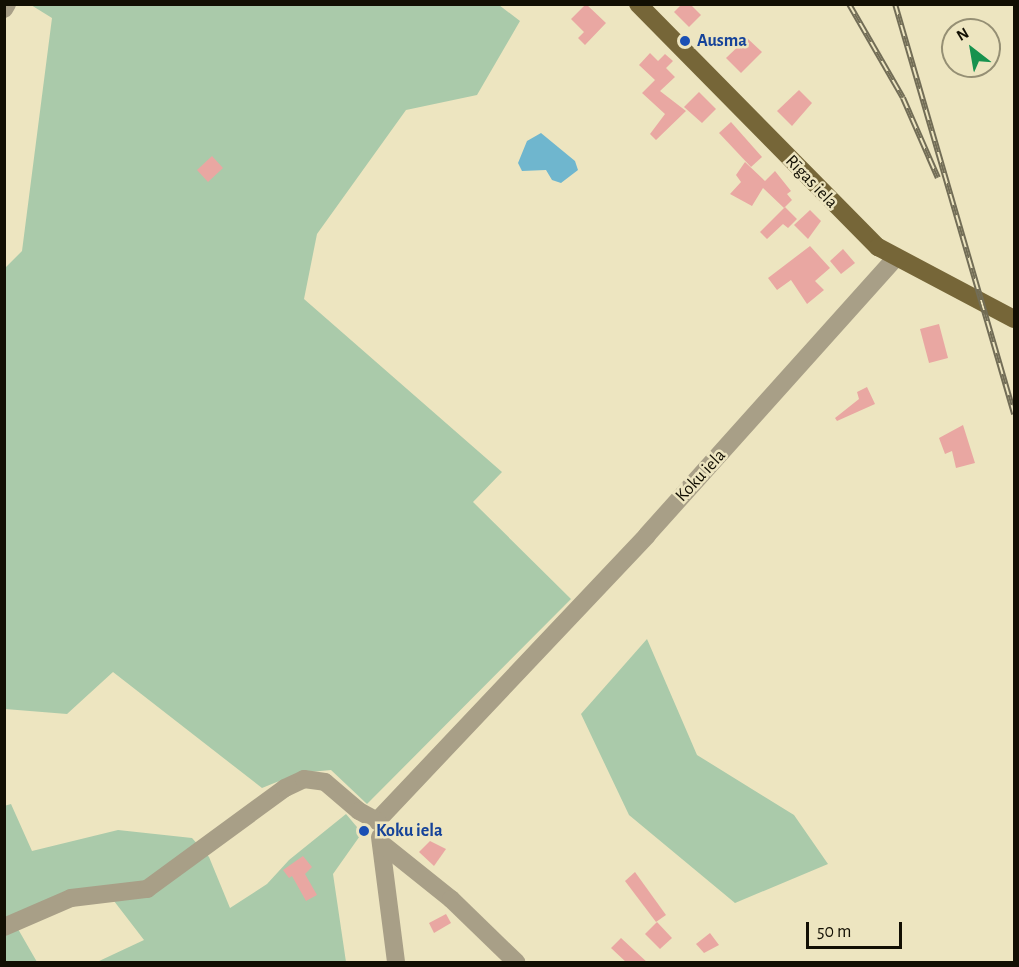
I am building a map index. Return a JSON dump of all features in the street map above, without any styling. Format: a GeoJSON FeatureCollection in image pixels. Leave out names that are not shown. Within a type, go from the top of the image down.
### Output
{"type":"FeatureCollection","features":[{"type":"Feature","properties":{"kind":"main road","name":"Rīgas iela"},"geometry":{"type":"LineString","coordinates":[[638,4],[837,209],[895,259],[1014,319]]}},
{"type":"Feature","properties":{"kind":"street"},"geometry":{"type":"LineString","coordinates":[[5,9],[7,4]]}},
{"type":"Feature","properties":{"kind":"street","name":"Koku iela"},"geometry":{"type":"LineString","coordinates":[[377,821],[671,509],[895,259]]}},
{"type":"Feature","properties":{"kind":"street"},"geometry":{"type":"LineString","coordinates":[[4,927],[71,898],[147,888],[285,788],[304,779],[325,782],[359,811],[377,821],[396,963]]}},
{"type":"Feature","properties":{"kind":"street"},"geometry":{"type":"LineString","coordinates":[[381,843],[451,899],[516,963]]}},
{"type":"Feature","properties":{"kind":"green space"},"geometry":{"type":"Polygon","coordinates":[[[31,5],[499,5],[520,21],[477,95],[406,110],[317,234],[304,299],[502,472],[473,502],[571,599],[367,804],[331,770],[299,773],[262,788],[113,672],[67,714],[5,709],[5,268],[22,251],[52,18],[31,5]]]}},
{"type":"Feature","properties":{"kind":"green space"},"geometry":{"type":"Polygon","coordinates":[[[647,639],[697,755],[794,815],[828,864],[735,903],[629,815],[581,714],[647,639]]]}},
{"type":"Feature","properties":{"kind":"green space"},"geometry":{"type":"Polygon","coordinates":[[[11,804],[32,851],[118,830],[192,838],[209,857],[230,908],[267,884],[289,860],[346,814],[362,833],[333,874],[346,962],[97,962],[144,940],[114,901],[71,904],[18,929],[37,962],[5,962],[4,806],[11,804]]]}},
{"type":"Feature","properties":{"kind":"water"},"geometry":{"type":"Polygon","coordinates":[[[541,133],[575,161],[578,170],[561,183],[552,180],[546,170],[522,171],[518,163],[527,141],[541,133]]]}},
{"type":"Feature","properties":{"kind":"building"},"geometry":{"type":"Polygon","coordinates":[[[586,4],[606,23],[585,45],[578,38],[584,32],[571,19],[586,4]]]}},
{"type":"Feature","properties":{"kind":"building"},"geometry":{"type":"Polygon","coordinates":[[[682,4],[690,4],[701,15],[689,27],[674,12],[682,4]]]}},
{"type":"Feature","properties":{"kind":"building"},"geometry":{"type":"Polygon","coordinates":[[[747,38],[762,52],[741,73],[726,58],[747,38]]]}},
{"type":"Feature","properties":{"kind":"building"},"geometry":{"type":"Polygon","coordinates":[[[650,53],[658,61],[665,54],[673,61],[666,68],[675,77],[660,91],[686,111],[656,140],[650,134],[665,114],[642,93],[655,80],[639,65],[650,53]]]}},
{"type":"Feature","properties":{"kind":"building"},"geometry":{"type":"Polygon","coordinates":[[[799,90],[812,103],[792,126],[777,111],[799,90]]]}},
{"type":"Feature","properties":{"kind":"building"},"geometry":{"type":"Polygon","coordinates":[[[699,92],[716,109],[702,123],[684,107],[699,92]]]}},
{"type":"Feature","properties":{"kind":"building"},"geometry":{"type":"Polygon","coordinates":[[[731,122],[762,157],[751,167],[719,133],[731,122]]]}},
{"type":"Feature","properties":{"kind":"building"},"geometry":{"type":"Polygon","coordinates":[[[212,156],[223,168],[208,182],[197,170],[212,156]]]}},
{"type":"Feature","properties":{"kind":"building"},"geometry":{"type":"Polygon","coordinates":[[[745,162],[765,181],[775,171],[791,191],[787,194],[792,200],[784,208],[763,188],[752,206],[730,194],[741,182],[736,175],[745,162]]]}},
{"type":"Feature","properties":{"kind":"building"},"geometry":{"type":"Polygon","coordinates":[[[785,207],[797,219],[788,228],[783,224],[767,239],[760,232],[785,207]]]}},
{"type":"Feature","properties":{"kind":"building"},"geometry":{"type":"Polygon","coordinates":[[[810,210],[821,221],[808,239],[794,225],[810,210]]]}},
{"type":"Feature","properties":{"kind":"building"},"geometry":{"type":"Polygon","coordinates":[[[810,246],[830,268],[815,281],[824,290],[807,304],[791,280],[777,290],[768,278],[810,246]]]}},
{"type":"Feature","properties":{"kind":"building"},"geometry":{"type":"Polygon","coordinates":[[[843,249],[855,263],[841,274],[830,261],[843,249]]]}},
{"type":"Feature","properties":{"kind":"building"},"geometry":{"type":"Polygon","coordinates":[[[939,324],[948,358],[929,363],[920,329],[939,324]]]}},
{"type":"Feature","properties":{"kind":"building"},"geometry":{"type":"Polygon","coordinates":[[[867,387],[875,404],[837,421],[835,418],[859,399],[857,392],[867,387]]]}},
{"type":"Feature","properties":{"kind":"building"},"geometry":{"type":"Polygon","coordinates":[[[963,425],[975,463],[956,468],[952,451],[945,454],[939,438],[963,425]]]}},
{"type":"Feature","properties":{"kind":"building"},"geometry":{"type":"Polygon","coordinates":[[[430,841],[446,849],[434,866],[419,852],[430,841]]]}},
{"type":"Feature","properties":{"kind":"building"},"geometry":{"type":"Polygon","coordinates":[[[303,856],[312,867],[305,874],[317,895],[306,901],[292,876],[289,878],[283,870],[303,856]]]}},
{"type":"Feature","properties":{"kind":"building"},"geometry":{"type":"Polygon","coordinates":[[[635,872],[666,915],[656,922],[625,881],[635,872]]]}},
{"type":"Feature","properties":{"kind":"building"},"geometry":{"type":"Polygon","coordinates":[[[446,914],[451,923],[434,933],[429,923],[446,914]]]}},
{"type":"Feature","properties":{"kind":"building"},"geometry":{"type":"Polygon","coordinates":[[[657,922],[672,938],[660,949],[645,934],[657,922]]]}},
{"type":"Feature","properties":{"kind":"building"},"geometry":{"type":"Polygon","coordinates":[[[710,933],[719,945],[704,953],[696,944],[710,933]]]}},
{"type":"Feature","properties":{"kind":"building"},"geometry":{"type":"Polygon","coordinates":[[[621,938],[648,963],[627,963],[611,948],[621,938]]]}},
{"type":"Feature","properties":{"kind":"railway"},"geometry":{"type":"LineString","coordinates":[[849,4],[903,98],[938,178]]}},
{"type":"Feature","properties":{"kind":"railway"},"geometry":{"type":"LineString","coordinates":[[895,4],[1014,414]]}},
{"type":"Feature","properties":{"kind":"place","name":"Ausma"},"geometry":{"type":"Point","coordinates":[685,41]}},
{"type":"Feature","properties":{"kind":"place","name":"Koku iela"},"geometry":{"type":"Point","coordinates":[364,831]}}]}
